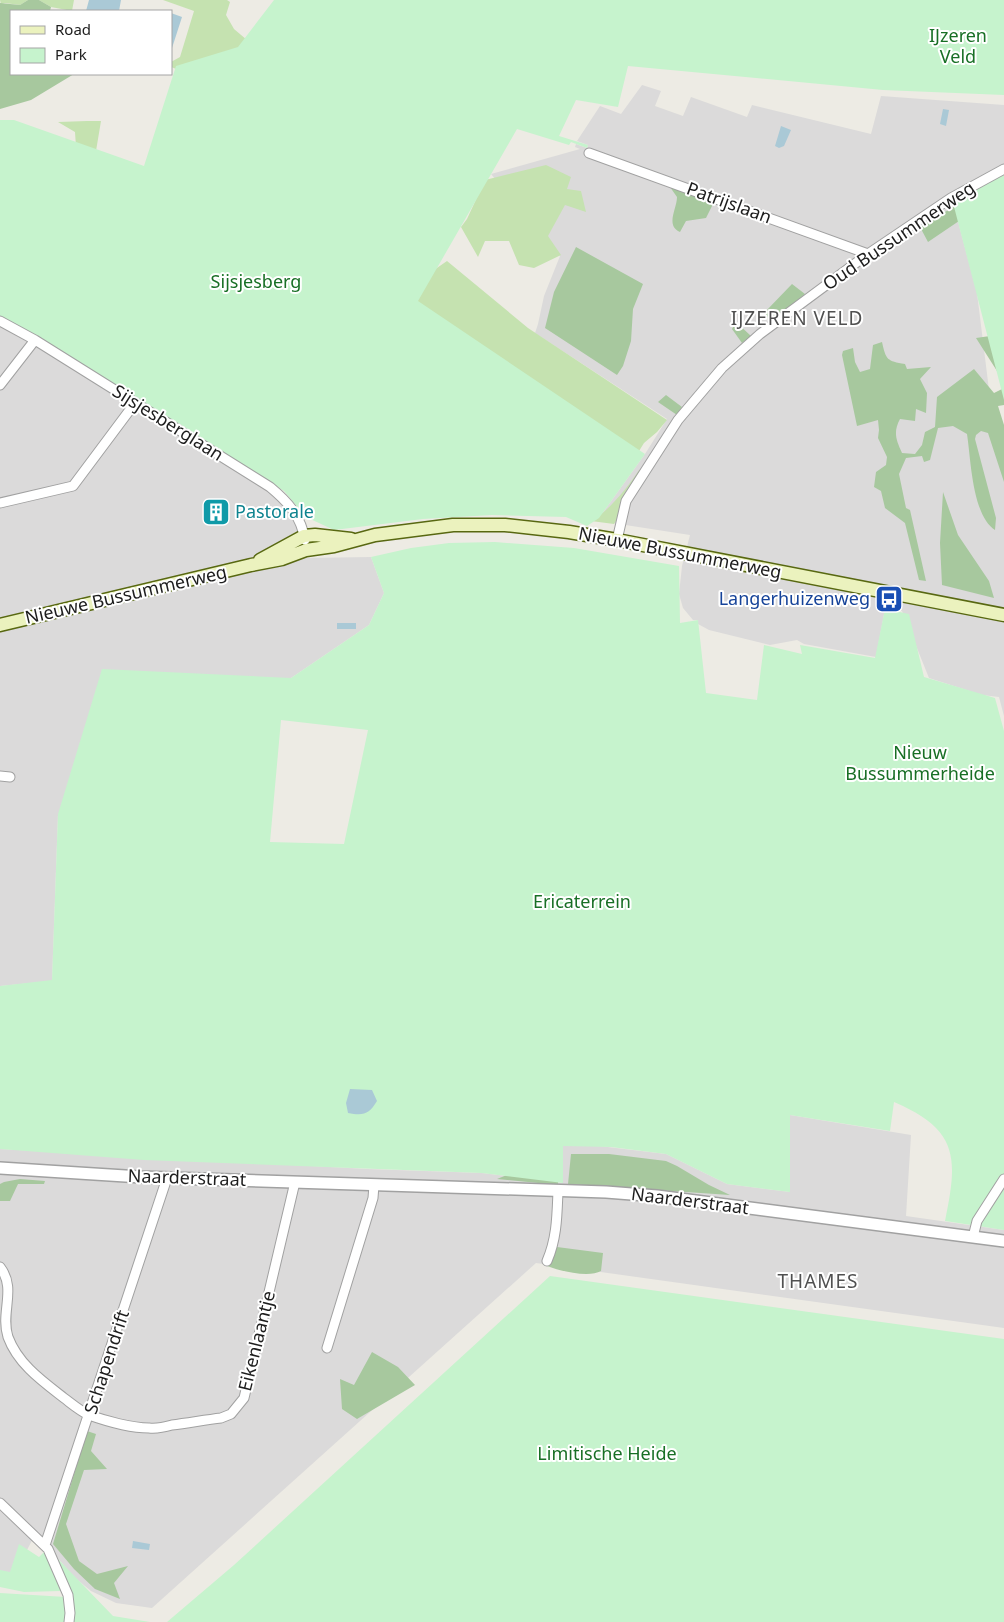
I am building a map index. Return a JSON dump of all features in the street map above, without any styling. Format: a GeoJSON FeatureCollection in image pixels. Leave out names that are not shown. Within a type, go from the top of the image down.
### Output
{"type":"FeatureCollection","features":[{"type":"Feature","properties":{"kind":"main road","name":"Nieuwe Bussummerweg"},"geometry":{"type":"LineString","coordinates":[[0,625],[171,590],[251,565],[282,559],[306,550],[334,546],[354,540],[411,529],[453,525],[505,525],[569,532],[1004,615]]}},
{"type":"Feature","properties":{"kind":"main road","name":"Nieuwe Bussummerweg"},"geometry":{"type":"LineString","coordinates":[[251,565],[304,536],[315,535],[354,540]]}},
{"type":"Feature","properties":{"kind":"street","name":"Patrijslaan"},"geometry":{"type":"LineString","coordinates":[[589,154],[868,254]]}},
{"type":"Feature","properties":{"kind":"street","name":"Oud Bussummerweg"},"geometry":{"type":"LineString","coordinates":[[617,540],[626,501],[678,420],[722,368],[760,334],[868,254],[951,198],[1004,168]]}},
{"type":"Feature","properties":{"kind":"street","name":"Sijsjesberglaan"},"geometry":{"type":"LineString","coordinates":[[0,321],[36,340],[270,487],[285,499],[296,512],[304,536],[306,550]]}},
{"type":"Feature","properties":{"kind":"street"},"geometry":{"type":"LineString","coordinates":[[0,385],[36,340]]}},
{"type":"Feature","properties":{"kind":"street"},"geometry":{"type":"LineString","coordinates":[[0,503],[73,486],[135,403]]}},
{"type":"Feature","properties":{"kind":"street"},"geometry":{"type":"LineString","coordinates":[[0,776],[10,777]]}},
{"type":"Feature","properties":{"kind":"street","name":"Naarderstraat"},"geometry":{"type":"LineString","coordinates":[[0,1168],[167,1178],[606,1192],[657,1196],[1004,1241]]}},
{"type":"Feature","properties":{"kind":"street","name":"Schapendrift"},"geometry":{"type":"LineString","coordinates":[[46,1547],[167,1178]]}},
{"type":"Feature","properties":{"kind":"street"},"geometry":{"type":"LineString","coordinates":[[973,1237],[977,1221],[1004,1179]]}},
{"type":"Feature","properties":{"kind":"street","name":"Eikenlaantje"},"geometry":{"type":"LineString","coordinates":[[2,1316],[16,1354],[30,1370],[62,1397],[89,1415],[137,1427],[152,1428],[221,1418],[231,1414],[244,1398],[295,1182]]}},
{"type":"Feature","properties":{"kind":"street"},"geometry":{"type":"LineString","coordinates":[[327,1348],[373,1198],[374,1185]]}},
{"type":"Feature","properties":{"kind":"street"},"geometry":{"type":"LineString","coordinates":[[547,1261],[552,1250],[556,1228],[558,1191]]}},
{"type":"Feature","properties":{"kind":"street"},"geometry":{"type":"LineString","coordinates":[[0,1267],[8,1280],[9,1294],[2,1316]]}},
{"type":"Feature","properties":{"kind":"street"},"geometry":{"type":"LineString","coordinates":[[0,1503],[46,1547],[68,1595],[69,1622]]}},
{"type":"Feature","properties":{"kind":"shaded area"},"geometry":{"type":"Polygon","coordinates":[[[642,85],[661,91],[655,106],[683,116],[691,97],[747,117],[752,105],[871,134],[881,96],[1004,105],[1004,165],[951,195],[977,293],[990,398],[1004,445],[1004,716],[999,697],[982,695],[929,678],[902,611],[885,609],[876,657],[804,644],[797,640],[770,645],[709,630],[698,624],[698,620],[693,620],[683,608],[679,594],[682,566],[690,535],[606,522],[599,518],[645,454],[667,419],[535,333],[544,296],[560,256],[491,174],[580,149],[575,147],[576,144],[587,148],[588,145],[577,141],[600,106],[621,114],[642,85]]]}},
{"type":"Feature","properties":{"kind":"shaded area"},"geometry":{"type":"Polygon","coordinates":[[[0,323],[270,487],[293,513],[305,558],[371,557],[384,593],[369,625],[291,678],[58,814],[52,981],[0,986],[0,323]]]}},
{"type":"Feature","properties":{"kind":"shaded area"},"geometry":{"type":"Polygon","coordinates":[[[790,1115],[911,1135],[906,1216],[1004,1230],[1004,1328],[536,1263],[152,1608],[116,1603],[91,1591],[74,1577],[36,1533],[11,1580],[0,1578],[0,1149],[367,1169],[482,1173],[562,1183],[563,1146],[591,1145],[666,1154],[727,1184],[790,1192],[790,1115]]]}},
{"type":"Feature","properties":{"kind":"green space"},"geometry":{"type":"Polygon","coordinates":[[[0,0],[28,0],[20,5],[1,4],[0,0]]]}},
{"type":"Feature","properties":{"kind":"green space"},"geometry":{"type":"Polygon","coordinates":[[[28,0],[39,0],[51,7],[50,10],[10,10],[10,75],[72,75],[31,100],[0,109],[0,3],[20,5],[28,0]]]}},
{"type":"Feature","properties":{"kind":"green space"},"geometry":{"type":"Polygon","coordinates":[[[39,0],[74,0],[72,10],[51,7],[39,0]]]}},
{"type":"Feature","properties":{"kind":"green space"},"geometry":{"type":"Polygon","coordinates":[[[163,0],[227,0],[230,2],[226,15],[234,29],[247,40],[237,50],[184,72],[172,67],[172,61],[180,57],[194,11],[163,0]]]}},
{"type":"Feature","properties":{"kind":"green space","name":"Sijsjesberg"},"geometry":{"type":"Polygon","coordinates":[[[274,0],[1004,0],[1004,95],[883,90],[628,66],[618,107],[576,100],[559,136],[588,145],[587,148],[571,142],[569,145],[517,129],[418,301],[645,454],[599,518],[587,526],[566,517],[492,515],[423,519],[334,530],[306,517],[284,491],[138,399],[0,319],[0,120],[14,120],[144,166],[176,66],[238,47],[274,0]]]}},
{"type":"Feature","properties":{"kind":"green space"},"geometry":{"type":"Polygon","coordinates":[[[101,121],[96,151],[76,147],[75,132],[58,122],[101,121]]]}},
{"type":"Feature","properties":{"kind":"green space"},"geometry":{"type":"Polygon","coordinates":[[[546,165],[571,177],[567,189],[581,191],[586,212],[565,205],[548,236],[561,255],[534,268],[519,265],[509,241],[485,241],[478,257],[461,227],[467,219],[485,180],[546,165]]]}},
{"type":"Feature","properties":{"kind":"green space"},"geometry":{"type":"Polygon","coordinates":[[[1004,169],[1004,400],[951,195],[1004,169]]]}},
{"type":"Feature","properties":{"kind":"green space"},"geometry":{"type":"Polygon","coordinates":[[[670,187],[716,198],[706,218],[686,221],[680,232],[676,229],[672,221],[677,197],[670,187]]]}},
{"type":"Feature","properties":{"kind":"green space"},"geometry":{"type":"Polygon","coordinates":[[[980,191],[959,221],[928,242],[920,227],[980,191]]]}},
{"type":"Feature","properties":{"kind":"green space"},"geometry":{"type":"Polygon","coordinates":[[[576,247],[643,284],[633,309],[631,341],[623,366],[617,375],[545,328],[554,292],[576,247]]]}},
{"type":"Feature","properties":{"kind":"green space"},"geometry":{"type":"Polygon","coordinates":[[[447,261],[528,328],[667,420],[644,443],[629,467],[410,307],[434,270],[447,261]]]}},
{"type":"Feature","properties":{"kind":"green space"},"geometry":{"type":"Polygon","coordinates":[[[792,284],[805,294],[770,323],[765,312],[792,284]]]}},
{"type":"Feature","properties":{"kind":"green space"},"geometry":{"type":"Polygon","coordinates":[[[736,322],[751,336],[742,343],[732,329],[736,322]]]}},
{"type":"Feature","properties":{"kind":"green space"},"geometry":{"type":"Polygon","coordinates":[[[997,335],[1004,382],[976,338],[997,335]]]}},
{"type":"Feature","properties":{"kind":"green space"},"geometry":{"type":"Polygon","coordinates":[[[882,342],[888,359],[905,364],[907,369],[931,367],[920,379],[927,393],[926,413],[916,409],[915,421],[900,419],[898,424],[896,436],[902,453],[915,454],[922,445],[925,432],[935,427],[937,397],[974,369],[994,393],[1004,388],[1004,405],[998,406],[1004,425],[1004,482],[988,433],[981,431],[976,435],[975,439],[996,518],[995,530],[987,523],[977,500],[967,434],[953,426],[938,428],[930,460],[924,462],[922,456],[906,458],[899,474],[906,508],[910,510],[926,581],[919,580],[905,523],[885,508],[881,491],[874,487],[876,472],[886,465],[887,457],[878,438],[878,420],[857,426],[842,355],[843,351],[853,348],[855,362],[860,372],[870,369],[873,345],[882,342]]]}},
{"type":"Feature","properties":{"kind":"green space"},"geometry":{"type":"Polygon","coordinates":[[[666,395],[682,407],[677,415],[658,402],[666,395]]]}},
{"type":"Feature","properties":{"kind":"green space"},"geometry":{"type":"Polygon","coordinates":[[[639,470],[625,496],[614,524],[591,521],[604,512],[617,499],[639,470]]]}},
{"type":"Feature","properties":{"kind":"green space"},"geometry":{"type":"Polygon","coordinates":[[[943,492],[958,535],[989,581],[994,598],[942,585],[940,543],[943,492]]]}},
{"type":"Feature","properties":{"kind":"green space","name":"Ericaterrein"},"geometry":{"type":"Polygon","coordinates":[[[495,542],[574,548],[679,566],[680,623],[698,620],[706,693],[757,700],[764,645],[802,654],[800,645],[875,658],[885,609],[909,614],[924,677],[995,698],[1004,731],[1004,1230],[945,1221],[952,1180],[952,1163],[949,1148],[942,1135],[931,1124],[894,1102],[890,1131],[790,1115],[790,1192],[727,1184],[666,1154],[611,1147],[563,1146],[563,1183],[482,1173],[144,1160],[0,1149],[0,986],[52,980],[58,814],[102,669],[291,678],[369,625],[384,593],[371,557],[411,548],[449,543],[495,542]],[[281,720],[270,842],[344,844],[368,730],[281,720]]]}},
{"type":"Feature","properties":{"kind":"green space"},"geometry":{"type":"Polygon","coordinates":[[[571,1154],[609,1154],[666,1161],[730,1195],[568,1184],[571,1154]]]}},
{"type":"Feature","properties":{"kind":"green space"},"geometry":{"type":"Polygon","coordinates":[[[555,1156],[559,1160],[558,1185],[497,1179],[555,1156]]]}},
{"type":"Feature","properties":{"kind":"green space"},"geometry":{"type":"Polygon","coordinates":[[[20,1179],[45,1181],[44,1184],[18,1184],[10,1201],[0,1201],[0,1184],[20,1179]]]}},
{"type":"Feature","properties":{"kind":"green space"},"geometry":{"type":"Polygon","coordinates":[[[557,1247],[603,1253],[601,1271],[582,1274],[547,1266],[557,1247]]]}},
{"type":"Feature","properties":{"kind":"green space","name":"Limitische Heide"},"geometry":{"type":"Polygon","coordinates":[[[550,1276],[1004,1339],[1004,1622],[167,1622],[234,1565],[550,1276]]]}},
{"type":"Feature","properties":{"kind":"green space"},"geometry":{"type":"Polygon","coordinates":[[[372,1352],[398,1367],[415,1385],[357,1419],[342,1409],[340,1379],[354,1385],[372,1352]]]}},
{"type":"Feature","properties":{"kind":"green space"},"geometry":{"type":"Polygon","coordinates":[[[87,1431],[96,1434],[91,1451],[107,1469],[84,1470],[66,1524],[79,1561],[97,1574],[128,1566],[114,1583],[120,1599],[95,1589],[74,1569],[53,1544],[87,1431]]]}},
{"type":"Feature","properties":{"kind":"green space"},"geometry":{"type":"Polygon","coordinates":[[[19,1544],[39,1557],[44,1552],[58,1577],[64,1593],[60,1591],[24,1592],[0,1587],[0,1570],[10,1572],[19,1544]]]}},
{"type":"Feature","properties":{"kind":"green space"},"geometry":{"type":"Polygon","coordinates":[[[56,1557],[113,1616],[150,1622],[0,1622],[0,1593],[66,1597],[56,1557]]]}},
{"type":"Feature","properties":{"kind":"water"},"geometry":{"type":"Polygon","coordinates":[[[89,0],[121,0],[119,10],[86,10],[89,0]]]}},
{"type":"Feature","properties":{"kind":"water"},"geometry":{"type":"Polygon","coordinates":[[[172,13],[182,17],[172,48],[172,13]]]}},
{"type":"Feature","properties":{"kind":"water"},"geometry":{"type":"Polygon","coordinates":[[[943,109],[949,110],[946,126],[940,124],[943,109]]]}},
{"type":"Feature","properties":{"kind":"water"},"geometry":{"type":"Polygon","coordinates":[[[781,126],[791,130],[784,146],[779,148],[775,146],[781,126]]]}},
{"type":"Feature","properties":{"kind":"water"},"geometry":{"type":"Polygon","coordinates":[[[337,623],[356,623],[356,629],[337,629],[337,623]]]}},
{"type":"Feature","properties":{"kind":"water"},"geometry":{"type":"Polygon","coordinates":[[[350,1089],[372,1090],[377,1101],[366,1113],[348,1113],[346,1103],[350,1089]]]}},
{"type":"Feature","properties":{"kind":"water"},"geometry":{"type":"Polygon","coordinates":[[[133,1541],[150,1544],[149,1550],[132,1548],[133,1541]]]}},
{"type":"Feature","properties":{"kind":"place","name":"Pastorale"},"geometry":{"type":"Point","coordinates":[216,512]}},
{"type":"Feature","properties":{"kind":"place","name":"Langerhuizenweg"},"geometry":{"type":"Point","coordinates":[889,599]}},
{"type":"Feature","properties":{"kind":"district","name":"IJZEREN VELD"},"geometry":{"type":"Point","coordinates":[797,318]}},
{"type":"Feature","properties":{"kind":"district","name":"THAMES"},"geometry":{"type":"Point","coordinates":[818,1281]}},
{"type":"Feature","properties":{"kind":"park label","name":"IJzeren Veld"},"geometry":{"type":"Point","coordinates":[958,46]}},
{"type":"Feature","properties":{"kind":"park label","name":"Nieuw Bussummerheide"},"geometry":{"type":"Point","coordinates":[920,763]}}]}
